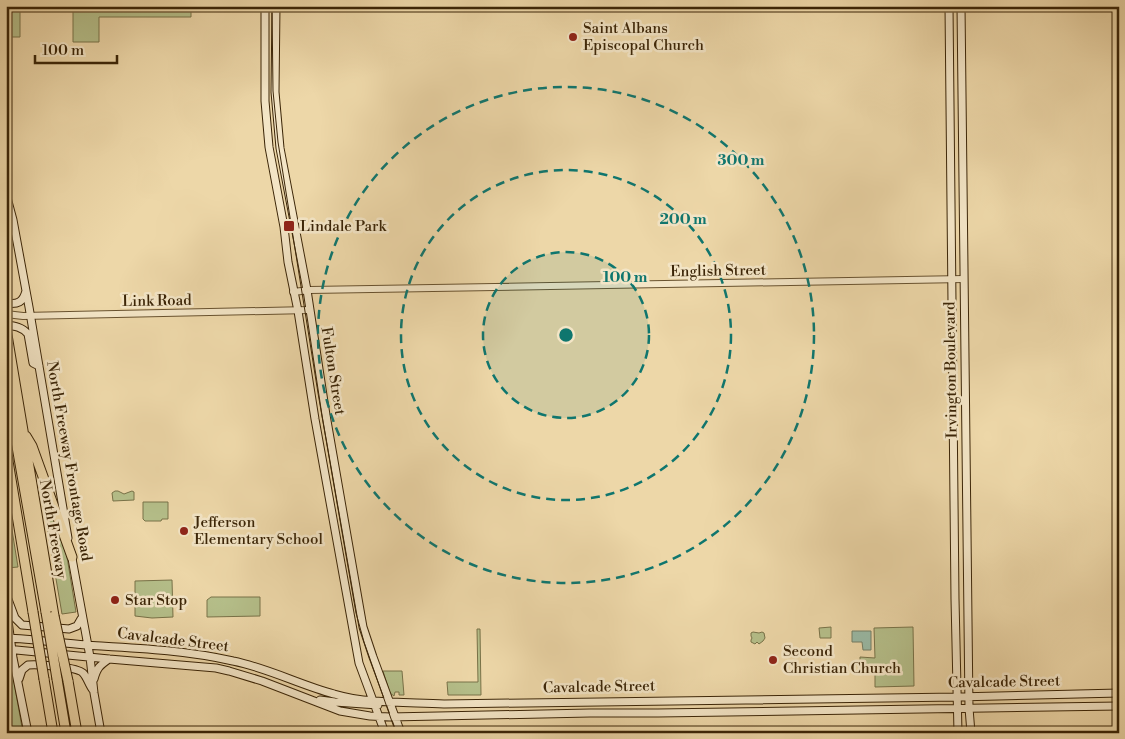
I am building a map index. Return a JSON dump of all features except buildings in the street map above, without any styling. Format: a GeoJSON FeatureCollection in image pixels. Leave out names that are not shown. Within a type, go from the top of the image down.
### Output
{"type":"FeatureCollection","features":[{"type":"Feature","properties":{"kind":"highway","name":"North Freeway"},"geometry":{"type":"LineString","coordinates":[[6,327],[50,614],[57,679],[66,733]]}},
{"type":"Feature","properties":{"kind":"highway","name":"North Freeway"},"geometry":{"type":"LineString","coordinates":[[6,384],[50,614],[68,681],[77,733]]}},
{"type":"Feature","properties":{"kind":"highway"},"geometry":{"type":"LineString","coordinates":[[22,429],[32,446],[72,558]]}},
{"type":"Feature","properties":{"kind":"highway"},"geometry":{"type":"LineString","coordinates":[[6,449],[53,733]]}},
{"type":"Feature","properties":{"kind":"main road","name":"Fulton Street"},"geometry":{"type":"LineString","coordinates":[[265,6],[265,101],[269,147],[352,628],[359,663],[385,733]]}},
{"type":"Feature","properties":{"kind":"main road","name":"Fulton Street"},"geometry":{"type":"LineString","coordinates":[[276,6],[275,92],[280,148],[363,626],[401,733]]}},
{"type":"Feature","properties":{"kind":"main road","name":"Irvington Boulevard"},"geometry":{"type":"LineString","coordinates":[[949,6],[958,733]]}},
{"type":"Feature","properties":{"kind":"main road","name":"Irvington Boulevard"},"geometry":{"type":"LineString","coordinates":[[961,6],[969,708],[971,733]]}},
{"type":"Feature","properties":{"kind":"main road","name":"North Freeway Frontage Road"},"geometry":{"type":"LineString","coordinates":[[6,194],[13,220],[31,316],[90,657],[101,733]]}},
{"type":"Feature","properties":{"kind":"main road"},"geometry":{"type":"LineString","coordinates":[[6,303],[21,302],[26,291]]}},
{"type":"Feature","properties":{"kind":"main road"},"geometry":{"type":"LineString","coordinates":[[6,327],[19,327],[28,334],[33,363],[39,366]]}},
{"type":"Feature","properties":{"kind":"main road"},"geometry":{"type":"LineString","coordinates":[[6,594],[17,621],[26,625],[71,629],[80,624],[81,613]]}},
{"type":"Feature","properties":{"kind":"main road"},"geometry":{"type":"LineString","coordinates":[[6,606],[9,649],[19,685],[28,733]]}},
{"type":"Feature","properties":{"kind":"main road","name":"Cavalcade Street"},"geometry":{"type":"LineString","coordinates":[[8,638],[194,654],[233,660],[268,670],[293,681],[336,695],[386,705],[389,702],[444,704],[1119,693]]}},
{"type":"Feature","properties":{"kind":"main road","name":"Cavalcade Street"},"geometry":{"type":"LineString","coordinates":[[9,649],[109,660],[216,668],[262,681],[340,711],[396,717],[590,712],[1119,706]]}},
{"type":"Feature","properties":{"kind":"main road"},"geometry":{"type":"LineString","coordinates":[[93,684],[96,671],[100,665],[109,660]]}},
{"type":"Feature","properties":{"kind":"main road"},"geometry":{"type":"LineString","coordinates":[[19,685],[22,670],[28,665],[75,668],[85,675],[94,693]]}},
{"type":"Feature","properties":{"kind":"main road"},"geometry":{"type":"LineString","coordinates":[[304,697],[335,702],[373,703]]}},
{"type":"Feature","properties":{"kind":"street","name":"English Street"},"geometry":{"type":"LineString","coordinates":[[293,292],[306,290],[964,279]]}},
{"type":"Feature","properties":{"kind":"street","name":"Link Road"},"geometry":{"type":"LineString","coordinates":[[6,314],[31,316],[309,310]]}},
{"type":"Feature","properties":{"kind":"green space"},"geometry":{"type":"Polygon","coordinates":[[[6,6],[20,6],[20,37],[6,37],[6,6]]]}},
{"type":"Feature","properties":{"kind":"green space"},"geometry":{"type":"Polygon","coordinates":[[[73,6],[191,6],[191,17],[99,17],[99,42],[73,42],[73,6]]]}},
{"type":"Feature","properties":{"kind":"green space"},"geometry":{"type":"Polygon","coordinates":[[[44,490],[67,557],[76,612],[62,614],[41,491],[44,490]]]}},
{"type":"Feature","properties":{"kind":"green space"},"geometry":{"type":"Polygon","coordinates":[[[115,491],[124,494],[132,491],[134,492],[134,500],[113,501],[112,493],[115,491]]]}},
{"type":"Feature","properties":{"kind":"green space"},"geometry":{"type":"Polygon","coordinates":[[[6,493],[18,567],[7,568],[6,565],[6,493]]]}},
{"type":"Feature","properties":{"kind":"green space"},"geometry":{"type":"Polygon","coordinates":[[[143,502],[168,502],[168,519],[145,521],[143,519],[143,502]]]}},
{"type":"Feature","properties":{"kind":"green space"},"geometry":{"type":"Polygon","coordinates":[[[172,580],[173,617],[152,618],[135,616],[135,581],[172,580]]]}},
{"type":"Feature","properties":{"kind":"green space"},"geometry":{"type":"Polygon","coordinates":[[[211,597],[260,597],[260,616],[207,617],[207,600],[211,597]]]}},
{"type":"Feature","properties":{"kind":"green space"},"geometry":{"type":"Polygon","coordinates":[[[831,627],[831,638],[820,638],[819,628],[831,627]]]}},
{"type":"Feature","properties":{"kind":"green space"},"geometry":{"type":"Polygon","coordinates":[[[913,627],[914,686],[875,687],[875,665],[860,664],[860,657],[875,658],[874,628],[913,627]]]}},
{"type":"Feature","properties":{"kind":"green space"},"geometry":{"type":"Polygon","coordinates":[[[477,629],[480,629],[481,695],[448,695],[447,682],[478,682],[477,629]]]}},
{"type":"Feature","properties":{"kind":"green space"},"geometry":{"type":"Polygon","coordinates":[[[751,633],[764,633],[765,638],[763,641],[759,644],[751,642],[751,633]]]}},
{"type":"Feature","properties":{"kind":"green space"},"geometry":{"type":"Polygon","coordinates":[[[6,664],[12,671],[23,733],[6,733],[6,664]]]}},
{"type":"Feature","properties":{"kind":"green space"},"geometry":{"type":"Polygon","coordinates":[[[383,671],[402,671],[404,695],[399,695],[399,692],[395,692],[394,696],[390,693],[383,671]]]}},
{"type":"Feature","properties":{"kind":"shaded area"},"geometry":{"type":"Polygon","coordinates":[[[852,631],[871,631],[871,650],[863,650],[862,642],[852,642],[852,631]]]}},
{"type":"Feature","properties":{"kind":"tram line"},"geometry":{"type":"LineString","coordinates":[[272,6],[273,91],[278,142],[318,393],[356,613],[364,642],[396,733]]}},
{"type":"Feature","properties":{"kind":"place","name":"Saint Albans Episcopal Church"},"geometry":{"type":"Point","coordinates":[573,37]}},
{"type":"Feature","properties":{"kind":"place","name":"Lindale Park"},"geometry":{"type":"Point","coordinates":[289,226]}},
{"type":"Feature","properties":{"kind":"place","name":"Jefferson Elementary School"},"geometry":{"type":"Point","coordinates":[184,531]}},
{"type":"Feature","properties":{"kind":"place","name":"Star Stop"},"geometry":{"type":"Point","coordinates":[115,600]}},
{"type":"Feature","properties":{"kind":"place","name":"Second Christian Church"},"geometry":{"type":"Point","coordinates":[773,660]}}]}
